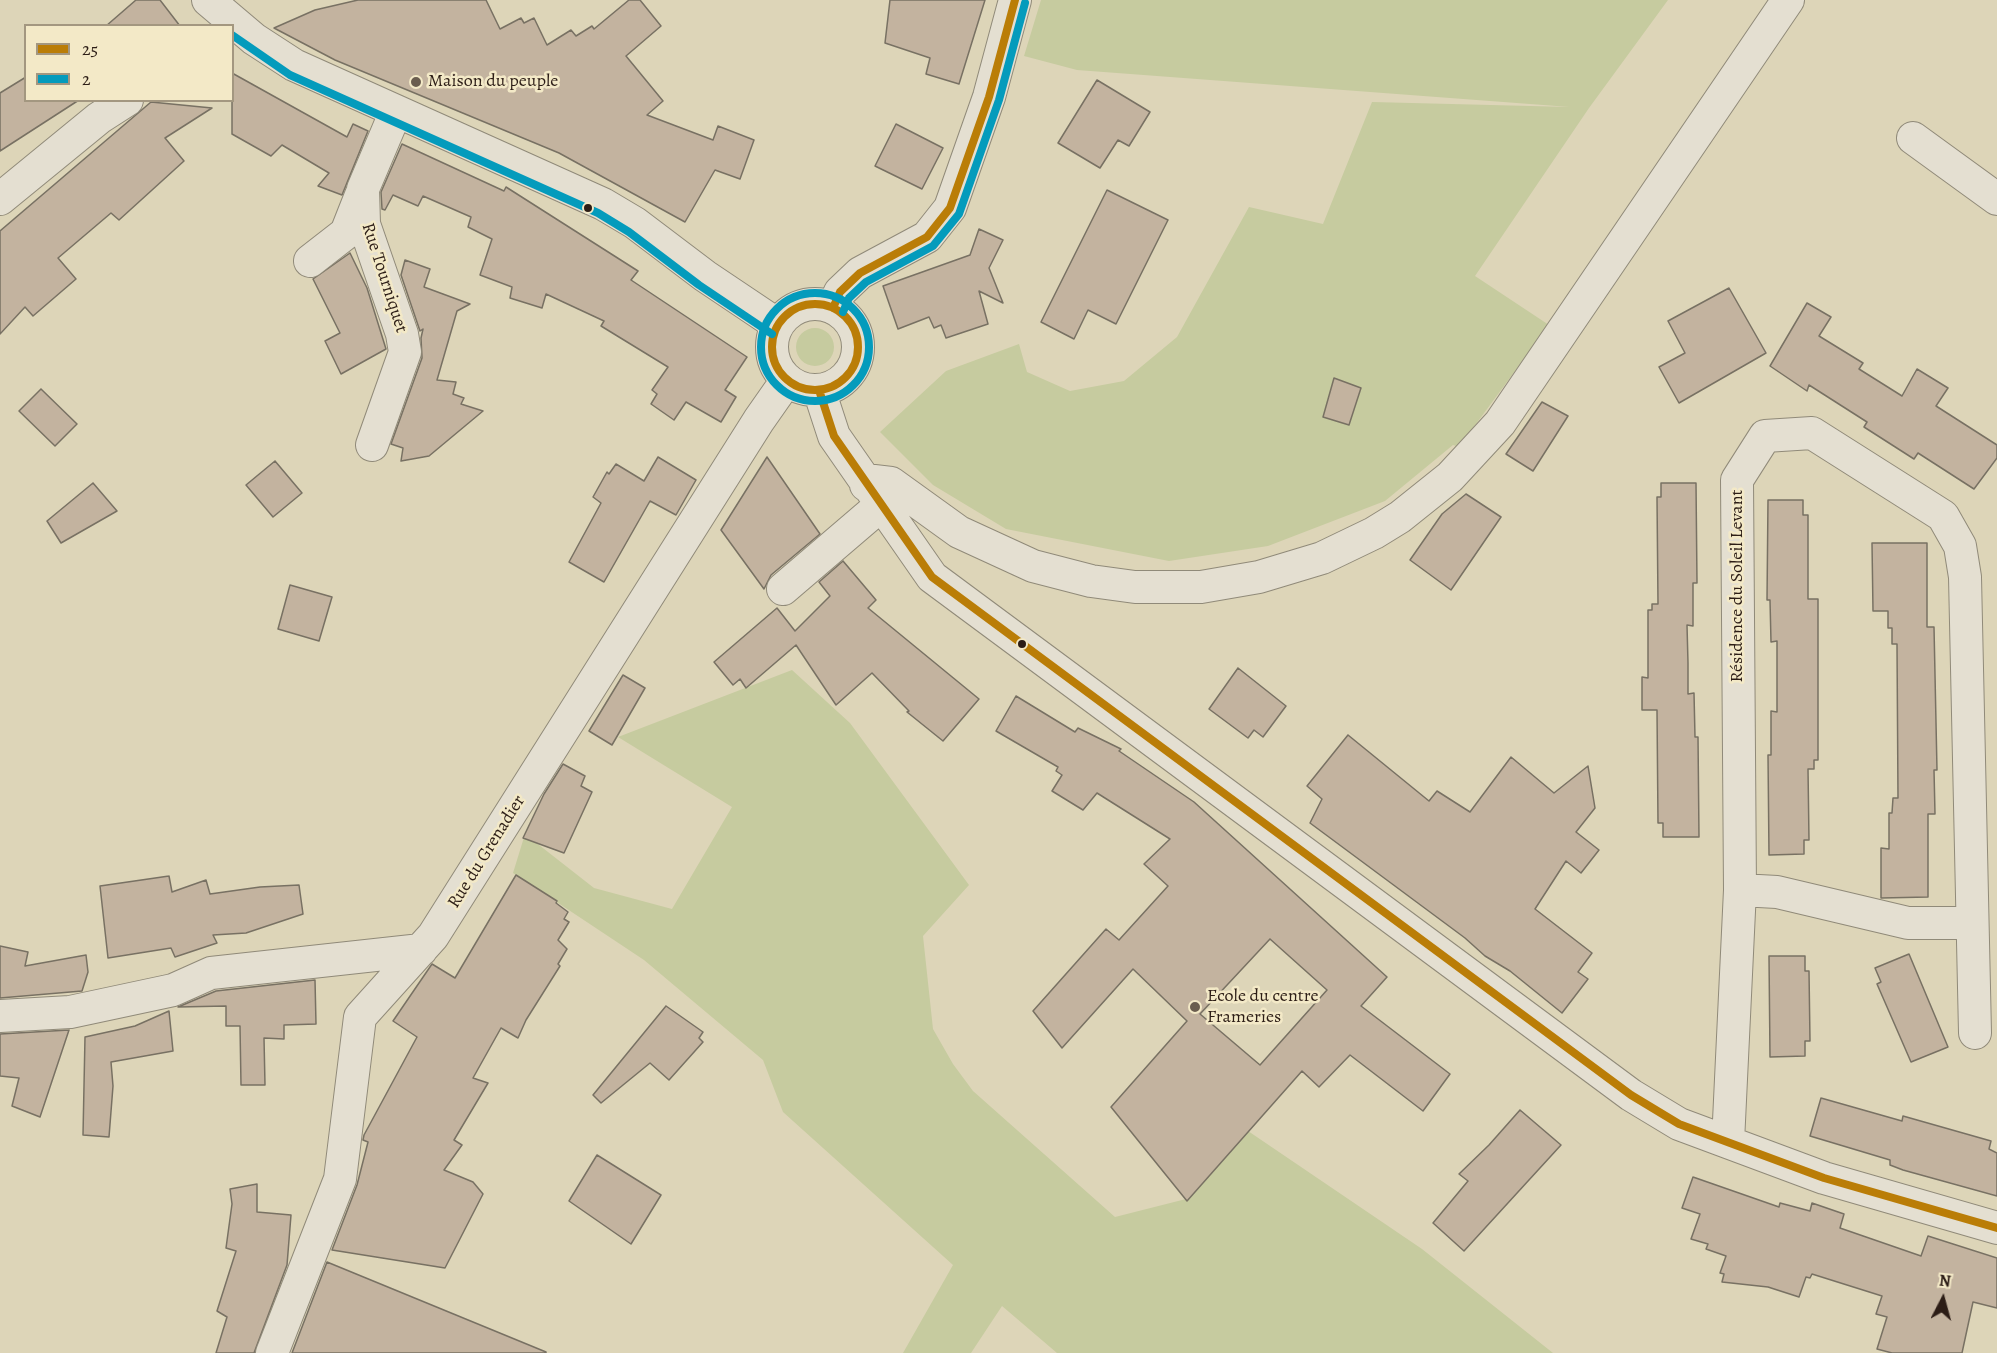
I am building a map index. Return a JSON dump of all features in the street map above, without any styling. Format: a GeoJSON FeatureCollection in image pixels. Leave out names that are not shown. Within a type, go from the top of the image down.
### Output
{"type":"FeatureCollection","features":[{"type":"Feature","properties":{"kind":"street"},"geometry":{"type":"LineString","coordinates":[[208,0],[230,24]]}},
{"type":"Feature","properties":{"kind":"street"},"geometry":{"type":"LineString","coordinates":[[833,308],[840,292],[860,273],[927,237],[950,208],[989,97],[1015,0]]}},
{"type":"Feature","properties":{"kind":"street"},"geometry":{"type":"LineString","coordinates":[[783,589],[873,495],[874,481],[891,483],[959,532],[1033,566],[1091,581],[1135,587],[1201,587],[1250,579],[1309,563],[1366,537],[1400,517],[1443,484],[1470,458],[1500,423],[1788,0]]}},
{"type":"Feature","properties":{"kind":"street"},"geometry":{"type":"LineString","coordinates":[[237,32],[294,65],[603,204],[635,223],[705,276],[778,325]]}},
{"type":"Feature","properties":{"kind":"street"},"geometry":{"type":"LineString","coordinates":[[0,199],[99,118],[124,102]]}},
{"type":"Feature","properties":{"kind":"street","name":"Rue Tourniquet"},"geometry":{"type":"LineString","coordinates":[[372,445],[405,352],[402,334],[364,224],[363,189],[396,111]]}},
{"type":"Feature","properties":{"kind":"street"},"geometry":{"type":"LineString","coordinates":[[1913,138],[1997,199]]}},
{"type":"Feature","properties":{"kind":"street"},"geometry":{"type":"LineString","coordinates":[[310,261],[346,233],[363,189]]}},
{"type":"Feature","properties":{"kind":"street"},"geometry":{"type":"LineString","coordinates":[[816,304],[833,308],[844,315],[853,327],[858,353],[846,377],[834,385],[819,390],[804,389],[787,380],[777,369],[772,354],[772,339],[778,325],[788,314],[801,306],[816,304]]}},
{"type":"Feature","properties":{"kind":"street","name":"Rue du Grenadier"},"geometry":{"type":"LineString","coordinates":[[272,1353],[340,1179],[360,1017],[433,936],[759,420],[787,380]]}},
{"type":"Feature","properties":{"kind":"street"},"geometry":{"type":"LineString","coordinates":[[819,390],[834,436],[932,577],[1630,1095],[1678,1124],[1824,1178],[1997,1227]]}},
{"type":"Feature","properties":{"kind":"street","name":"Résidence du Soleil Levant"},"geometry":{"type":"LineString","coordinates":[[1728,1142],[1740,890],[1737,480],[1766,436],[1812,433],[1943,516],[1960,546],[1965,577],[1975,1033]]}},
{"type":"Feature","properties":{"kind":"street"},"geometry":{"type":"LineString","coordinates":[[1740,890],[1777,892],[1908,923],[1971,923]]}},
{"type":"Feature","properties":{"kind":"street"},"geometry":{"type":"LineString","coordinates":[[0,1016],[70,1012],[173,990],[211,973],[421,950]]}},
{"type":"Feature","properties":{"kind":"green space"},"geometry":{"type":"Polygon","coordinates":[[[1041,0],[1668,0],[1589,108],[1475,276],[1549,325],[1459,447],[1453,445],[1385,501],[1268,546],[1169,561],[1006,529],[933,485],[880,432],[946,371],[1019,344],[1027,372],[1070,391],[1124,381],[1177,337],[1249,207],[1323,224],[1372,102],[1570,107],[1077,70],[1024,56],[1041,0]]]}},
{"type":"Feature","properties":{"kind":"green space"},"geometry":{"type":"Polygon","coordinates":[[[815,328],[828,334],[834,347],[828,360],[815,366],[802,360],[796,347],[802,334],[815,328]]]}},
{"type":"Feature","properties":{"kind":"green space"},"geometry":{"type":"Polygon","coordinates":[[[792,670],[850,723],[969,885],[923,936],[933,1029],[953,1064],[973,1091],[1115,1217],[1186,1199],[1248,1131],[1422,1249],[1553,1353],[1057,1353],[1002,1306],[971,1353],[903,1353],[953,1265],[783,1112],[763,1060],[644,960],[513,873],[525,834],[594,888],[672,909],[732,807],[618,737],[792,670]]]}},
{"type":"Feature","properties":{"kind":"building"},"geometry":{"type":"Polygon","coordinates":[[[136,0],[160,0],[178,24],[108,24],[136,0]]]}},
{"type":"Feature","properties":{"kind":"building"},"geometry":{"type":"Polygon","coordinates":[[[358,0],[486,0],[500,29],[521,18],[524,23],[534,18],[547,45],[571,30],[576,36],[592,26],[594,29],[629,0],[640,0],[661,26],[626,56],[663,101],[647,115],[713,140],[718,126],[754,140],[740,179],[715,170],[685,222],[559,153],[335,60],[274,28],[315,10],[358,0]]]}},
{"type":"Feature","properties":{"kind":"building"},"geometry":{"type":"Polygon","coordinates":[[[890,0],[985,0],[959,84],[926,74],[930,58],[885,43],[890,0]]]}},
{"type":"Feature","properties":{"kind":"building"},"geometry":{"type":"Polygon","coordinates":[[[234,74],[347,137],[353,124],[368,131],[342,195],[318,186],[329,173],[282,145],[271,156],[232,134],[234,74]]]}},
{"type":"Feature","properties":{"kind":"building"},"geometry":{"type":"Polygon","coordinates":[[[24,78],[24,102],[76,102],[0,151],[0,93],[24,78]]]}},
{"type":"Feature","properties":{"kind":"building"},"geometry":{"type":"Polygon","coordinates":[[[1097,80],[1150,112],[1129,146],[1118,140],[1100,168],[1058,143],[1097,80]]]}},
{"type":"Feature","properties":{"kind":"building"},"geometry":{"type":"Polygon","coordinates":[[[151,102],[212,108],[165,138],[184,161],[119,220],[111,213],[58,258],[76,279],[33,316],[25,307],[0,334],[0,231],[151,102]]]}},
{"type":"Feature","properties":{"kind":"building"},"geometry":{"type":"Polygon","coordinates":[[[896,124],[943,148],[922,189],[875,166],[896,124]]]}},
{"type":"Feature","properties":{"kind":"building"},"geometry":{"type":"Polygon","coordinates":[[[402,144],[504,191],[506,187],[638,271],[631,280],[747,357],[725,390],[736,397],[721,422],[686,402],[674,420],[651,404],[657,394],[652,390],[668,367],[601,326],[604,321],[546,294],[542,308],[510,298],[512,287],[480,275],[492,239],[468,227],[471,217],[423,196],[418,206],[393,195],[385,210],[382,209],[381,192],[402,144]]]}},
{"type":"Feature","properties":{"kind":"building"},"geometry":{"type":"Polygon","coordinates":[[[1107,190],[1168,220],[1116,324],[1088,310],[1074,339],[1041,322],[1107,190]]]}},
{"type":"Feature","properties":{"kind":"building"},"geometry":{"type":"Polygon","coordinates":[[[979,229],[1003,240],[989,268],[1003,303],[979,291],[988,324],[946,338],[941,325],[934,328],[929,317],[898,329],[883,286],[970,255],[979,229]]]}},
{"type":"Feature","properties":{"kind":"building"},"geometry":{"type":"Polygon","coordinates":[[[350,253],[367,288],[386,349],[341,374],[325,341],[340,333],[313,279],[350,253]]]}},
{"type":"Feature","properties":{"kind":"building"},"geometry":{"type":"Polygon","coordinates":[[[405,260],[430,269],[424,287],[470,304],[457,311],[437,380],[456,382],[453,394],[464,398],[461,404],[483,411],[429,456],[401,461],[403,448],[391,444],[422,358],[423,329],[420,331],[401,275],[405,260]]]}},
{"type":"Feature","properties":{"kind":"building"},"geometry":{"type":"Polygon","coordinates":[[[1729,288],[1766,353],[1679,403],[1659,367],[1685,353],[1668,321],[1729,288]]]}},
{"type":"Feature","properties":{"kind":"building"},"geometry":{"type":"Polygon","coordinates":[[[1807,303],[1831,317],[1819,336],[1863,363],[1859,369],[1902,396],[1917,369],[1948,388],[1936,406],[1997,445],[1997,458],[1974,489],[1918,453],[1914,459],[1864,427],[1867,422],[1809,385],[1807,391],[1770,366],[1807,303]]]}},
{"type":"Feature","properties":{"kind":"building"},"geometry":{"type":"Polygon","coordinates":[[[1334,378],[1361,388],[1349,425],[1323,417],[1334,378]]]}},
{"type":"Feature","properties":{"kind":"building"},"geometry":{"type":"Polygon","coordinates":[[[41,389],[77,424],[55,446],[19,411],[41,389]]]}},
{"type":"Feature","properties":{"kind":"building"},"geometry":{"type":"Polygon","coordinates":[[[1542,402],[1568,416],[1533,471],[1506,454],[1542,402]]]}},
{"type":"Feature","properties":{"kind":"building"},"geometry":{"type":"Polygon","coordinates":[[[658,457],[696,480],[676,515],[650,501],[604,582],[569,562],[601,503],[593,497],[607,472],[609,474],[616,464],[644,481],[658,457]]]}},
{"type":"Feature","properties":{"kind":"building"},"geometry":{"type":"Polygon","coordinates":[[[767,457],[820,534],[771,575],[764,589],[721,530],[767,457]]]}},
{"type":"Feature","properties":{"kind":"building"},"geometry":{"type":"Polygon","coordinates":[[[275,461],[302,493],[273,517],[246,485],[275,461]]]}},
{"type":"Feature","properties":{"kind":"building"},"geometry":{"type":"Polygon","coordinates":[[[93,483],[117,511],[61,543],[47,521],[93,483]]]}},
{"type":"Feature","properties":{"kind":"building"},"geometry":{"type":"Polygon","coordinates":[[[1661,483],[1696,483],[1697,583],[1693,583],[1693,626],[1687,625],[1688,694],[1694,693],[1695,737],[1698,737],[1699,837],[1663,837],[1663,823],[1658,823],[1657,710],[1642,710],[1642,677],[1648,678],[1648,610],[1652,610],[1652,604],[1658,604],[1657,497],[1661,497],[1661,483]]]}},
{"type":"Feature","properties":{"kind":"building"},"geometry":{"type":"Polygon","coordinates":[[[1466,494],[1501,517],[1451,590],[1410,560],[1442,514],[1466,494]]]}},
{"type":"Feature","properties":{"kind":"building"},"geometry":{"type":"Polygon","coordinates":[[[1768,500],[1803,500],[1803,515],[1808,515],[1808,599],[1818,599],[1818,760],[1814,760],[1814,769],[1808,769],[1809,840],[1804,840],[1804,854],[1769,855],[1768,755],[1771,755],[1771,711],[1777,712],[1777,641],[1771,642],[1770,600],[1767,600],[1768,500]]]}},
{"type":"Feature","properties":{"kind":"building"},"geometry":{"type":"Polygon","coordinates":[[[1872,543],[1927,543],[1927,627],[1934,627],[1937,770],[1934,770],[1935,814],[1928,814],[1928,897],[1881,898],[1881,848],[1889,849],[1889,813],[1892,813],[1893,798],[1898,798],[1897,644],[1892,644],[1892,628],[1888,628],[1888,611],[1873,611],[1872,543]]]}},
{"type":"Feature","properties":{"kind":"building"},"geometry":{"type":"Polygon","coordinates":[[[843,561],[876,600],[868,608],[979,699],[943,741],[907,712],[909,711],[872,673],[836,705],[796,645],[746,688],[740,679],[733,685],[714,662],[777,608],[795,631],[830,596],[819,582],[843,561]]]}},
{"type":"Feature","properties":{"kind":"building"},"geometry":{"type":"Polygon","coordinates":[[[290,585],[332,597],[319,641],[278,629],[290,585]]]}},
{"type":"Feature","properties":{"kind":"building"},"geometry":{"type":"Polygon","coordinates":[[[1238,668],[1286,706],[1263,737],[1254,730],[1248,738],[1209,709],[1238,668]]]}},
{"type":"Feature","properties":{"kind":"building"},"geometry":{"type":"Polygon","coordinates":[[[623,675],[645,688],[612,745],[589,731],[623,675]]]}},
{"type":"Feature","properties":{"kind":"building","name":"Ecole du centre Frameries"},"geometry":{"type":"Polygon","coordinates":[[[1016,696],[1075,732],[1078,728],[1121,749],[1119,751],[1194,802],[1387,977],[1361,1006],[1450,1074],[1423,1111],[1350,1055],[1319,1087],[1302,1071],[1187,1201],[1111,1107],[1187,1021],[1133,969],[1062,1048],[1033,1011],[1106,929],[1119,940],[1168,886],[1144,864],[1170,839],[1097,793],[1083,810],[1052,791],[1062,775],[1056,771],[1058,767],[996,731],[1016,696]],[[1270,939],[1200,1014],[1260,1065],[1327,990],[1270,939]]]}},
{"type":"Feature","properties":{"kind":"building"},"geometry":{"type":"Polygon","coordinates":[[[1348,735],[1429,801],[1437,791],[1470,812],[1511,757],[1554,793],[1588,766],[1595,808],[1576,832],[1599,850],[1581,873],[1566,861],[1535,909],[1592,953],[1578,972],[1588,979],[1562,1013],[1510,971],[1485,956],[1465,938],[1310,823],[1322,799],[1307,786],[1348,735]]]}},
{"type":"Feature","properties":{"kind":"building"},"geometry":{"type":"Polygon","coordinates":[[[563,764],[585,776],[581,786],[592,792],[564,853],[523,838],[544,794],[563,764]]]}},
{"type":"Feature","properties":{"kind":"building"},"geometry":{"type":"Polygon","coordinates":[[[516,875],[557,901],[556,903],[568,912],[564,919],[569,922],[558,940],[567,949],[558,964],[560,966],[526,1020],[518,1038],[501,1028],[473,1078],[488,1083],[454,1140],[462,1145],[444,1170],[473,1182],[483,1194],[445,1268],[332,1250],[357,1185],[368,1142],[363,1140],[364,1135],[417,1037],[393,1021],[432,964],[455,978],[516,875]]]}},
{"type":"Feature","properties":{"kind":"building"},"geometry":{"type":"Polygon","coordinates":[[[169,876],[172,892],[206,880],[210,894],[260,887],[299,885],[303,914],[246,933],[213,935],[217,943],[175,957],[171,948],[108,958],[100,886],[169,876]]]}},
{"type":"Feature","properties":{"kind":"building"},"geometry":{"type":"Polygon","coordinates":[[[0,946],[28,952],[25,966],[86,955],[88,972],[82,991],[0,998],[0,946]]]}},
{"type":"Feature","properties":{"kind":"building"},"geometry":{"type":"Polygon","coordinates":[[[1909,954],[1948,1047],[1911,1062],[1877,984],[1881,982],[1875,968],[1909,954]]]}},
{"type":"Feature","properties":{"kind":"building"},"geometry":{"type":"Polygon","coordinates":[[[1769,956],[1805,956],[1805,971],[1809,971],[1810,1041],[1805,1041],[1805,1056],[1770,1057],[1769,956]]]}},
{"type":"Feature","properties":{"kind":"building"},"geometry":{"type":"Polygon","coordinates":[[[315,980],[316,1024],[284,1025],[284,1039],[264,1038],[265,1085],[241,1085],[240,1026],[226,1026],[226,1006],[178,1007],[216,991],[315,980]]]}},
{"type":"Feature","properties":{"kind":"building"},"geometry":{"type":"Polygon","coordinates":[[[666,1006],[703,1032],[699,1038],[703,1042],[669,1080],[650,1063],[601,1103],[593,1095],[666,1006]]]}},
{"type":"Feature","properties":{"kind":"building"},"geometry":{"type":"Polygon","coordinates":[[[169,1011],[173,1051],[111,1062],[113,1086],[109,1137],[83,1135],[85,1037],[135,1026],[169,1011]]]}},
{"type":"Feature","properties":{"kind":"building"},"geometry":{"type":"Polygon","coordinates":[[[69,1030],[40,1117],[12,1106],[19,1078],[0,1076],[0,1034],[69,1030]]]}},
{"type":"Feature","properties":{"kind":"building"},"geometry":{"type":"Polygon","coordinates":[[[1821,1098],[1902,1121],[1903,1116],[1991,1141],[1989,1149],[1997,1153],[1997,1196],[1903,1170],[1890,1165],[1890,1160],[1810,1136],[1821,1098]]]}},
{"type":"Feature","properties":{"kind":"building"},"geometry":{"type":"Polygon","coordinates":[[[1520,1110],[1561,1145],[1464,1251],[1433,1223],[1468,1181],[1459,1174],[1520,1110]]]}},
{"type":"Feature","properties":{"kind":"building"},"geometry":{"type":"Polygon","coordinates":[[[597,1155],[661,1195],[631,1244],[569,1201],[597,1155]]]}},
{"type":"Feature","properties":{"kind":"building"},"geometry":{"type":"Polygon","coordinates":[[[1693,1177],[1779,1207],[1780,1203],[1810,1211],[1812,1203],[1844,1214],[1840,1228],[1921,1256],[1928,1236],[1997,1258],[1997,1308],[1973,1302],[1962,1353],[1892,1353],[1877,1349],[1887,1317],[1876,1314],[1882,1296],[1812,1274],[1810,1278],[1806,1277],[1799,1297],[1768,1287],[1722,1282],[1724,1274],[1720,1273],[1726,1256],[1706,1249],[1708,1244],[1691,1239],[1700,1214],[1682,1208],[1693,1177]]]}},
{"type":"Feature","properties":{"kind":"building"},"geometry":{"type":"Polygon","coordinates":[[[257,1184],[257,1212],[291,1215],[287,1265],[254,1353],[216,1353],[227,1317],[217,1311],[236,1251],[226,1248],[232,1204],[230,1189],[257,1184]]]}},
{"type":"Feature","properties":{"kind":"building"},"geometry":{"type":"Polygon","coordinates":[[[327,1262],[546,1352],[546,1353],[292,1353],[327,1262]]]}},
{"type":"Feature","properties":{"kind":"transit line","name":"25"},"geometry":{"type":"LineString","coordinates":[[833,308],[840,292],[860,273],[927,237],[950,208],[989,97],[1015,0]]}},
{"type":"Feature","properties":{"kind":"transit line","name":"2"},"geometry":{"type":"LineString","coordinates":[[843,312],[849,298],[866,282],[933,246],[959,214],[999,100],[1025,3]]}},
{"type":"Feature","properties":{"kind":"transit line","name":"2"},"geometry":{"type":"LineString","coordinates":[[234,36],[290,75],[598,213],[629,232],[699,285],[772,334]]}},
{"type":"Feature","properties":{"kind":"transit line","name":"2"},"geometry":{"type":"LineString","coordinates":[[815,293],[825,294],[845,302],[853,309],[860,317],[868,337],[869,347],[868,357],[860,377],[853,385],[845,392],[825,400],[815,401],[805,400],[785,392],[777,385],[770,377],[762,357],[761,347],[762,337],[770,317],[777,309],[785,302],[805,294],[815,293]]}},
{"type":"Feature","properties":{"kind":"transit line","name":"25"},"geometry":{"type":"LineString","coordinates":[[815,304],[839,311],[851,323],[858,347],[851,371],[839,383],[815,390],[791,383],[779,371],[772,347],[779,323],[791,311],[815,304]]}},
{"type":"Feature","properties":{"kind":"transit line","name":"25"},"geometry":{"type":"LineString","coordinates":[[819,390],[834,436],[932,577],[1631,1095],[1679,1124],[1824,1178],[1997,1228]]}},
{"type":"Feature","properties":{"kind":"place","name":"Maison du peuple"},"geometry":{"type":"Point","coordinates":[416,82]}},
{"type":"Feature","properties":{"kind":"place","name":"Ecole du centre Frameries"},"geometry":{"type":"Point","coordinates":[1195,1007]}}]}
